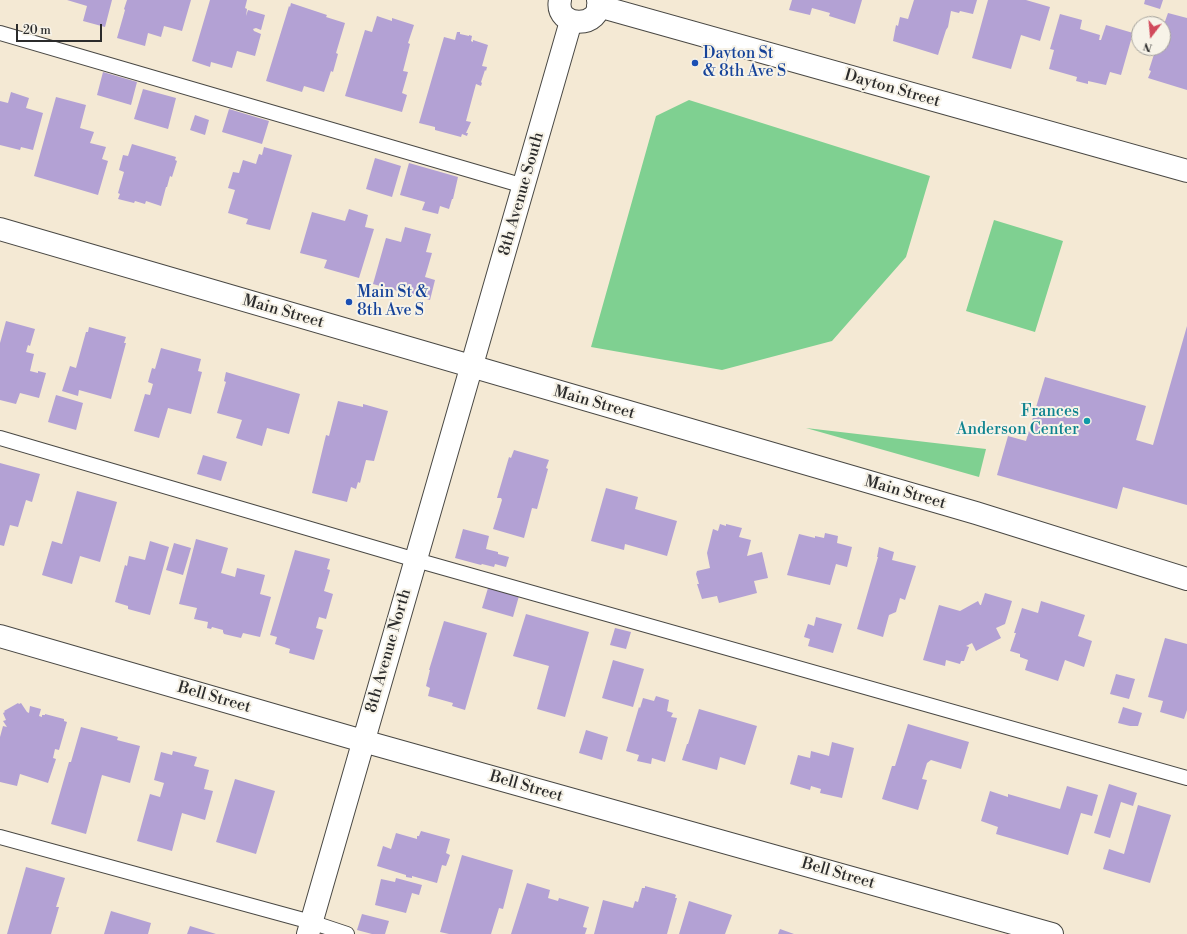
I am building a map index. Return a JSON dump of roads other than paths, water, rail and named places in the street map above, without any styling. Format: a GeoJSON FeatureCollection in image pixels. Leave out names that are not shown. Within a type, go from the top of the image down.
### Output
{"type":"FeatureCollection","features":[{"type":"Feature","properties":{"kind":"street"},"geometry":{"type":"LineString","coordinates":[[560,0],[561,11],[565,17],[571,21],[581,22],[589,20],[596,13],[598,3]]}},
{"type":"Feature","properties":{"kind":"street","name":"Dayton Street"},"geometry":{"type":"LineString","coordinates":[[598,3],[1187,171]]}},
{"type":"Feature","properties":{"kind":"street","name":"8th Avenue South"},"geometry":{"type":"LineString","coordinates":[[472,367],[571,21]]}},
{"type":"Feature","properties":{"kind":"street","name":"Main Street"},"geometry":{"type":"LineString","coordinates":[[0,229],[976,513],[1187,579]]}},
{"type":"Feature","properties":{"kind":"street","name":"8th Avenue North"},"geometry":{"type":"LineString","coordinates":[[309,928],[472,367]]}},
{"type":"Feature","properties":{"kind":"street","name":"Bell Street"},"geometry":{"type":"LineString","coordinates":[[0,636],[363,742],[1052,934]]}},
{"type":"Feature","properties":{"kind":"lane"},"geometry":{"type":"LineString","coordinates":[[0,33],[524,186]]}},
{"type":"Feature","properties":{"kind":"lane"},"geometry":{"type":"LineString","coordinates":[[0,438],[416,560],[1187,778]]}},
{"type":"Feature","properties":{"kind":"lane"},"geometry":{"type":"LineString","coordinates":[[0,837],[309,928],[347,934]]}},
{"type":"Feature","properties":{"kind":"place","name":"Dayton St & 8th Ave S"},"geometry":{"type":"Point","coordinates":[695,63]}},
{"type":"Feature","properties":{"kind":"place","name":"Main St & 8th Ave S"},"geometry":{"type":"Point","coordinates":[349,302]}},
{"type":"Feature","properties":{"kind":"place","name":"Frances Anderson Center"},"geometry":{"type":"Point","coordinates":[1087,421]}}]}
